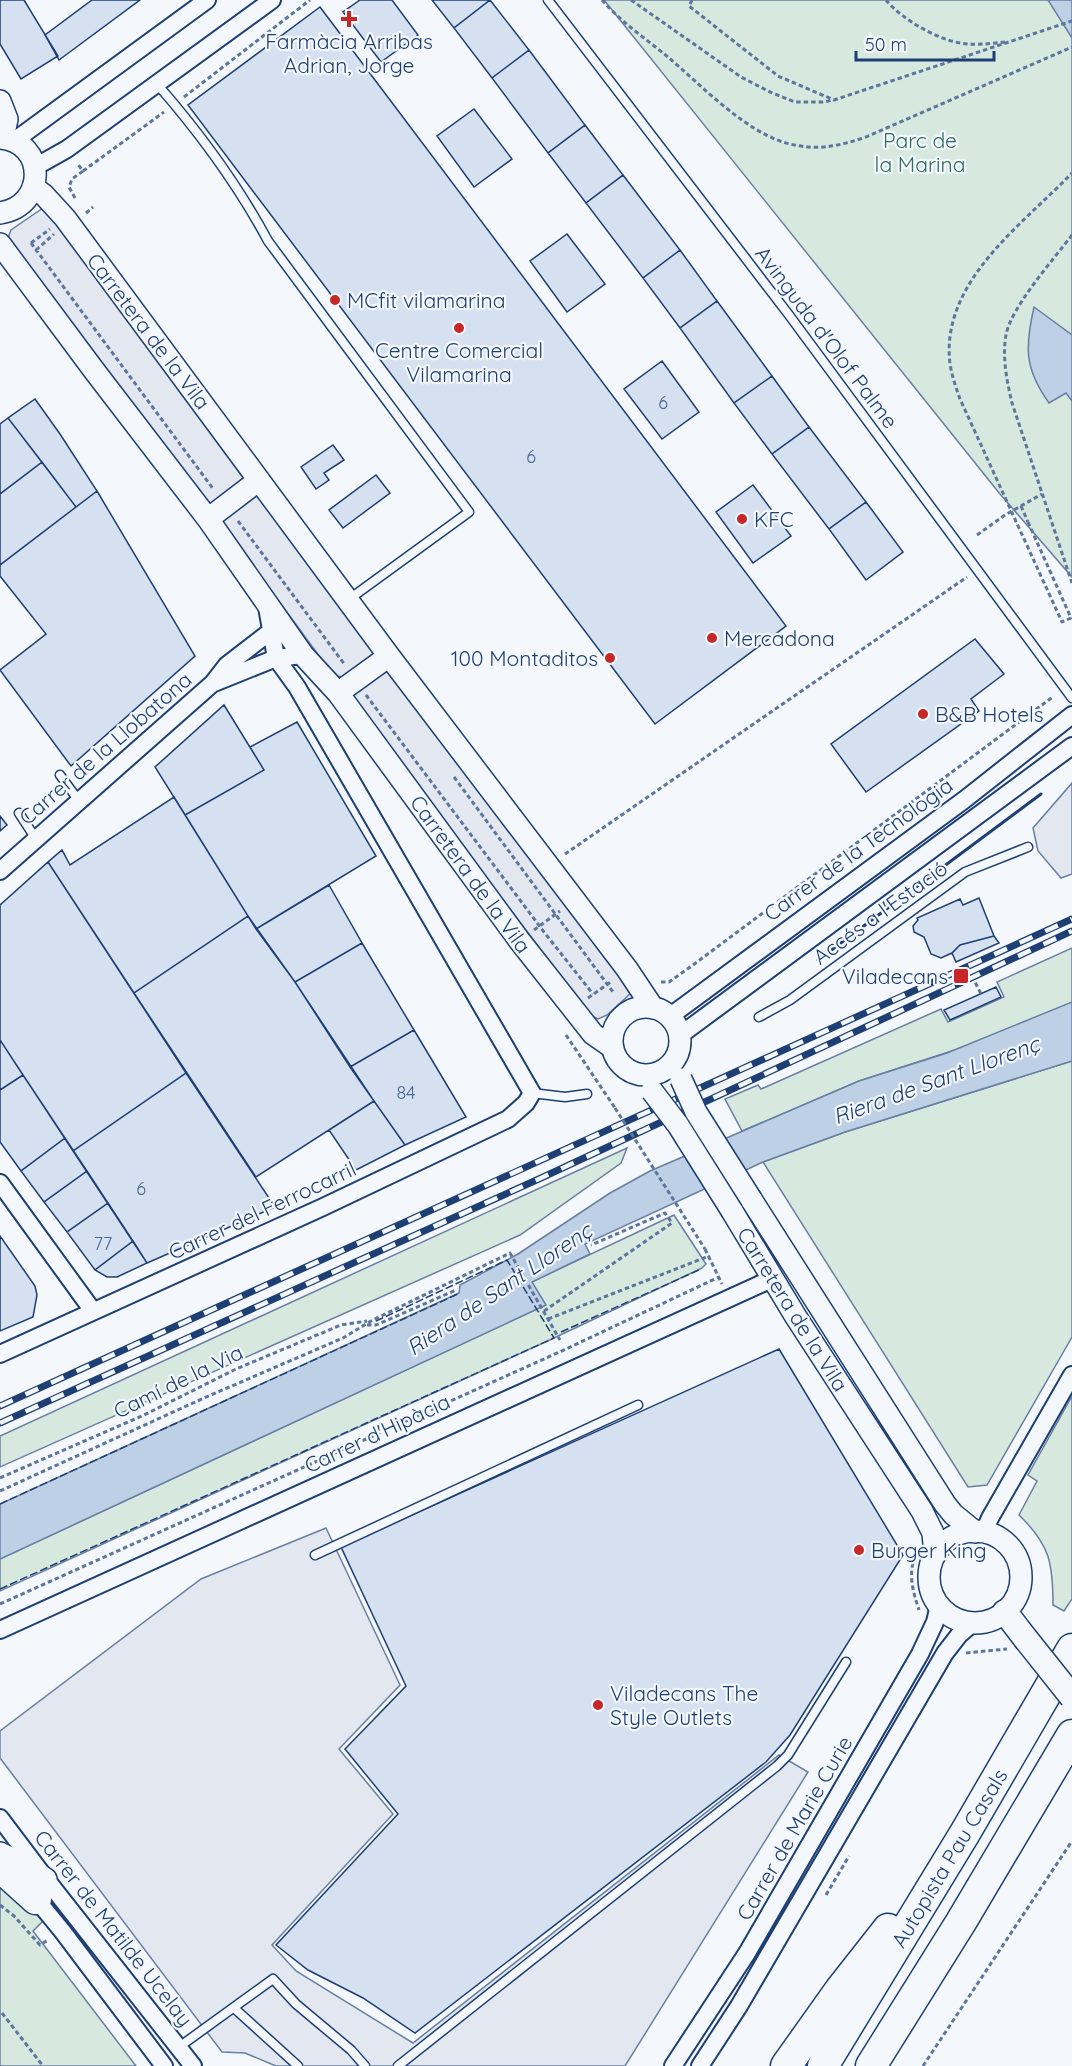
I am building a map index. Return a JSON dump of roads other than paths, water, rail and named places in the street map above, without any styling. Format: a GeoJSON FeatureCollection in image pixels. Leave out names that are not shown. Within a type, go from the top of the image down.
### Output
{"type":"FeatureCollection","features":[{"type":"Feature","properties":{"kind":"highway","name":"Autopista Pau Casals"},"geometry":{"type":"LineString","coordinates":[[823,2066],[965,1833],[1072,1648]]}},
{"type":"Feature","properties":{"kind":"highway","name":"Autopista Pau Casals"},"geometry":{"type":"LineString","coordinates":[[871,2066],[961,1922],[1072,1736]]}},
{"type":"Feature","properties":{"kind":"highway"},"geometry":{"type":"LineString","coordinates":[[786,2066],[840,1990],[965,1833]]}},
{"type":"Feature","properties":{"kind":"highway"},"geometry":{"type":"LineString","coordinates":[[0,1869],[41,1889]]}},
{"type":"Feature","properties":{"kind":"main road"},"geometry":{"type":"LineString","coordinates":[[1005,1612],[1018,1643],[1072,1696]]}},
{"type":"Feature","properties":{"kind":"street"},"geometry":{"type":"LineString","coordinates":[[6,139],[207,0]]}},
{"type":"Feature","properties":{"kind":"street"},"geometry":{"type":"LineString","coordinates":[[0,213],[18,207],[30,195],[34,177],[67,149],[272,0]]}},
{"type":"Feature","properties":{"kind":"street"},"geometry":{"type":"LineString","coordinates":[[0,101],[7,119],[6,139]]}},
{"type":"Feature","properties":{"kind":"street","name":"Carretera de la Vila"},"geometry":{"type":"LineString","coordinates":[[6,139],[27,152],[34,177],[44,195],[65,218],[389,656],[661,1012]]}},
{"type":"Feature","properties":{"kind":"street","name":"Carretera de la Vila"},"geometry":{"type":"LineString","coordinates":[[0,244],[208,519],[303,655],[338,693],[519,940],[593,1034],[613,1048]]}},
{"type":"Feature","properties":{"kind":"street"},"geometry":{"type":"LineString","coordinates":[[208,519],[259,480]]}},
{"type":"Feature","properties":{"kind":"street"},"geometry":{"type":"LineString","coordinates":[[267,603],[276,658],[297,687],[532,1093]]}},
{"type":"Feature","properties":{"kind":"street","name":"Carrer de la Llobatona"},"geometry":{"type":"LineString","coordinates":[[0,870],[213,683],[227,665],[271,631]]}},
{"type":"Feature","properties":{"kind":"street","name":"Carrer de la Llobatona"},"geometry":{"type":"LineString","coordinates":[[213,683],[276,658],[303,655]]}},
{"type":"Feature","properties":{"kind":"street"},"geometry":{"type":"LineString","coordinates":[[338,693],[389,656]]}},
{"type":"Feature","properties":{"kind":"street","name":"Carrer de la Tecnologia"},"geometry":{"type":"LineString","coordinates":[[661,1012],[964,800],[1072,715]]}},
{"type":"Feature","properties":{"kind":"street"},"geometry":{"type":"LineString","coordinates":[[679,1036],[1072,746]]}},
{"type":"Feature","properties":{"kind":"street"},"geometry":{"type":"LineString","coordinates":[[640,1008],[661,1012],[676,1026],[679,1036],[677,1070],[666,1068],[653,1074],[633,1073],[620,1063],[613,1048],[613,1035],[622,1017],[640,1008]]}},
{"type":"Feature","properties":{"kind":"street","name":"Carretera de la Vila"},"geometry":{"type":"LineString","coordinates":[[677,1070],[696,1112],[945,1504],[953,1514],[980,1532]]}},
{"type":"Feature","properties":{"kind":"street","name":"Carretera de la Vila"},"geometry":{"type":"LineString","coordinates":[[633,1073],[652,1091],[678,1125],[796,1317],[922,1511],[933,1533],[926,1554]]}},
{"type":"Feature","properties":{"kind":"street","name":"Carrer del Ferrocarril"},"geometry":{"type":"LineString","coordinates":[[0,1354],[323,1208],[508,1119],[518,1112],[532,1093]]}},
{"type":"Feature","properties":{"kind":"street"},"geometry":{"type":"LineString","coordinates":[[0,1183],[93,1311]]}},
{"type":"Feature","properties":{"kind":"street","name":"Carrer d'Hipàcia"},"geometry":{"type":"LineString","coordinates":[[0,1630],[774,1278]]}},
{"type":"Feature","properties":{"kind":"street"},"geometry":{"type":"LineString","coordinates":[[980,1532],[1072,1375]]}},
{"type":"Feature","properties":{"kind":"street"},"geometry":{"type":"LineString","coordinates":[[980,1532],[1005,1542],[1018,1560],[1021,1583],[1018,1594],[1005,1612],[984,1622],[973,1623],[948,1615],[939,1605],[933,1596],[926,1554],[948,1540],[965,1533],[980,1532]]}},
{"type":"Feature","properties":{"kind":"street","name":"Carrer de Marie Curie"},"geometry":{"type":"LineString","coordinates":[[673,2066],[747,1953],[914,1665],[935,1622],[939,1605]]}},
{"type":"Feature","properties":{"kind":"street","name":"Carrer de Marie Curie"},"geometry":{"type":"LineString","coordinates":[[700,2066],[745,1996],[945,1653],[959,1635],[973,1623]]}},
{"type":"Feature","properties":{"kind":"street","name":"Carrer de Matilde Ucelay"},"geometry":{"type":"LineString","coordinates":[[0,1818],[63,1932],[164,2066]]}},
{"type":"Feature","properties":{"kind":"street"},"geometry":{"type":"LineString","coordinates":[[0,1853],[23,1864],[41,1889]]}},
{"type":"Feature","properties":{"kind":"street","name":"Carrer de Matilde Ucelay"},"geometry":{"type":"LineString","coordinates":[[41,1889],[193,2066]]}},
{"type":"Feature","properties":{"kind":"lane","name":"Avinguda d'Olof Palme"},"geometry":{"type":"LineString","coordinates":[[548,0],[796,324],[1072,698]]}},
{"type":"Feature","properties":{"kind":"lane"},"geometry":{"type":"LineString","coordinates":[[157,84],[248,203],[268,241],[469,512],[347,600]]}},
{"type":"Feature","properties":{"kind":"lane"},"geometry":{"type":"LineString","coordinates":[[60,775],[79,801]]}},
{"type":"Feature","properties":{"kind":"lane"},"geometry":{"type":"LineString","coordinates":[[19,813],[36,839]]}},
{"type":"Feature","properties":{"kind":"lane","name":"Accés a l'Estació"},"geometry":{"type":"LineString","coordinates":[[759,1017],[790,1000],[965,872],[1028,847]]}},
{"type":"Feature","properties":{"kind":"lane"},"geometry":{"type":"LineString","coordinates":[[532,1093],[565,1097],[587,1094]]}},
{"type":"Feature","properties":{"kind":"lane"},"geometry":{"type":"LineString","coordinates":[[315,1555],[638,1405]]}},
{"type":"Feature","properties":{"kind":"lane"},"geometry":{"type":"LineString","coordinates":[[398,2066],[788,1755],[846,1662]]}},
{"type":"Feature","properties":{"kind":"lane"},"geometry":{"type":"LineString","coordinates":[[178,2047],[273,1979],[296,2004],[351,2050],[365,2066]]}},
{"type":"Feature","properties":{"kind":"lane"},"geometry":{"type":"LineString","coordinates":[[234,2007],[298,2066]]}},
{"type":"Feature","properties":{"kind":"water"},"geometry":{"type":"Polygon","coordinates":[[[1048,0],[1072,0],[1072,38],[1048,0]]]}},
{"type":"Feature","properties":{"kind":"water"},"geometry":{"type":"Polygon","coordinates":[[[1034,307],[1072,335],[1072,401],[1066,393],[1049,403],[1035,379],[1028,346],[1034,307]]]}},
{"type":"Feature","properties":{"kind":"water","name":"Riera de Sant Llorenç"},"geometry":{"type":"Polygon","coordinates":[[[1072,1002],[1072,1061],[845,1132],[763,1162],[585,1244],[590,1254],[532,1282],[546,1305],[0,1559],[0,1504],[459,1293],[460,1285],[518,1254],[610,1193],[650,1171],[859,1081],[947,1053],[1072,1002]]]}},
{"type":"Feature","properties":{"kind":"railway"},"geometry":{"type":"LineString","coordinates":[[0,1406],[1072,919]]}},
{"type":"Feature","properties":{"kind":"railway"},"geometry":{"type":"LineString","coordinates":[[0,1423],[541,1178],[1072,931]]}},
{"type":"Feature","properties":{"kind":"place","name":"Farmàcia Arribas Adrian, Jorge"},"geometry":{"type":"Point","coordinates":[349,19]}},
{"type":"Feature","properties":{"kind":"place","name":"MCfit vilamarina"},"geometry":{"type":"Point","coordinates":[335,300]}},
{"type":"Feature","properties":{"kind":"place","name":"Centre Comercial Vilamarina"},"geometry":{"type":"Point","coordinates":[459,328]}},
{"type":"Feature","properties":{"kind":"place","name":"KFC"},"geometry":{"type":"Point","coordinates":[742,519]}},
{"type":"Feature","properties":{"kind":"place","name":"Mercadona"},"geometry":{"type":"Point","coordinates":[712,638]}},
{"type":"Feature","properties":{"kind":"place","name":"100 Montaditos"},"geometry":{"type":"Point","coordinates":[610,658]}},
{"type":"Feature","properties":{"kind":"place","name":"B&B Hotels"},"geometry":{"type":"Point","coordinates":[923,714]}},
{"type":"Feature","properties":{"kind":"place","name":"Viladecans"},"geometry":{"type":"Point","coordinates":[961,976]}},
{"type":"Feature","properties":{"kind":"place","name":"Burger King"},"geometry":{"type":"Point","coordinates":[859,1550]}},
{"type":"Feature","properties":{"kind":"place","name":"Viladecans The Style Outlets"},"geometry":{"type":"Point","coordinates":[598,1705]}},
{"type":"Feature","properties":{"kind":"park label","name":"Parc de la Marina"},"geometry":{"type":"Point","coordinates":[920,152]}}]}
